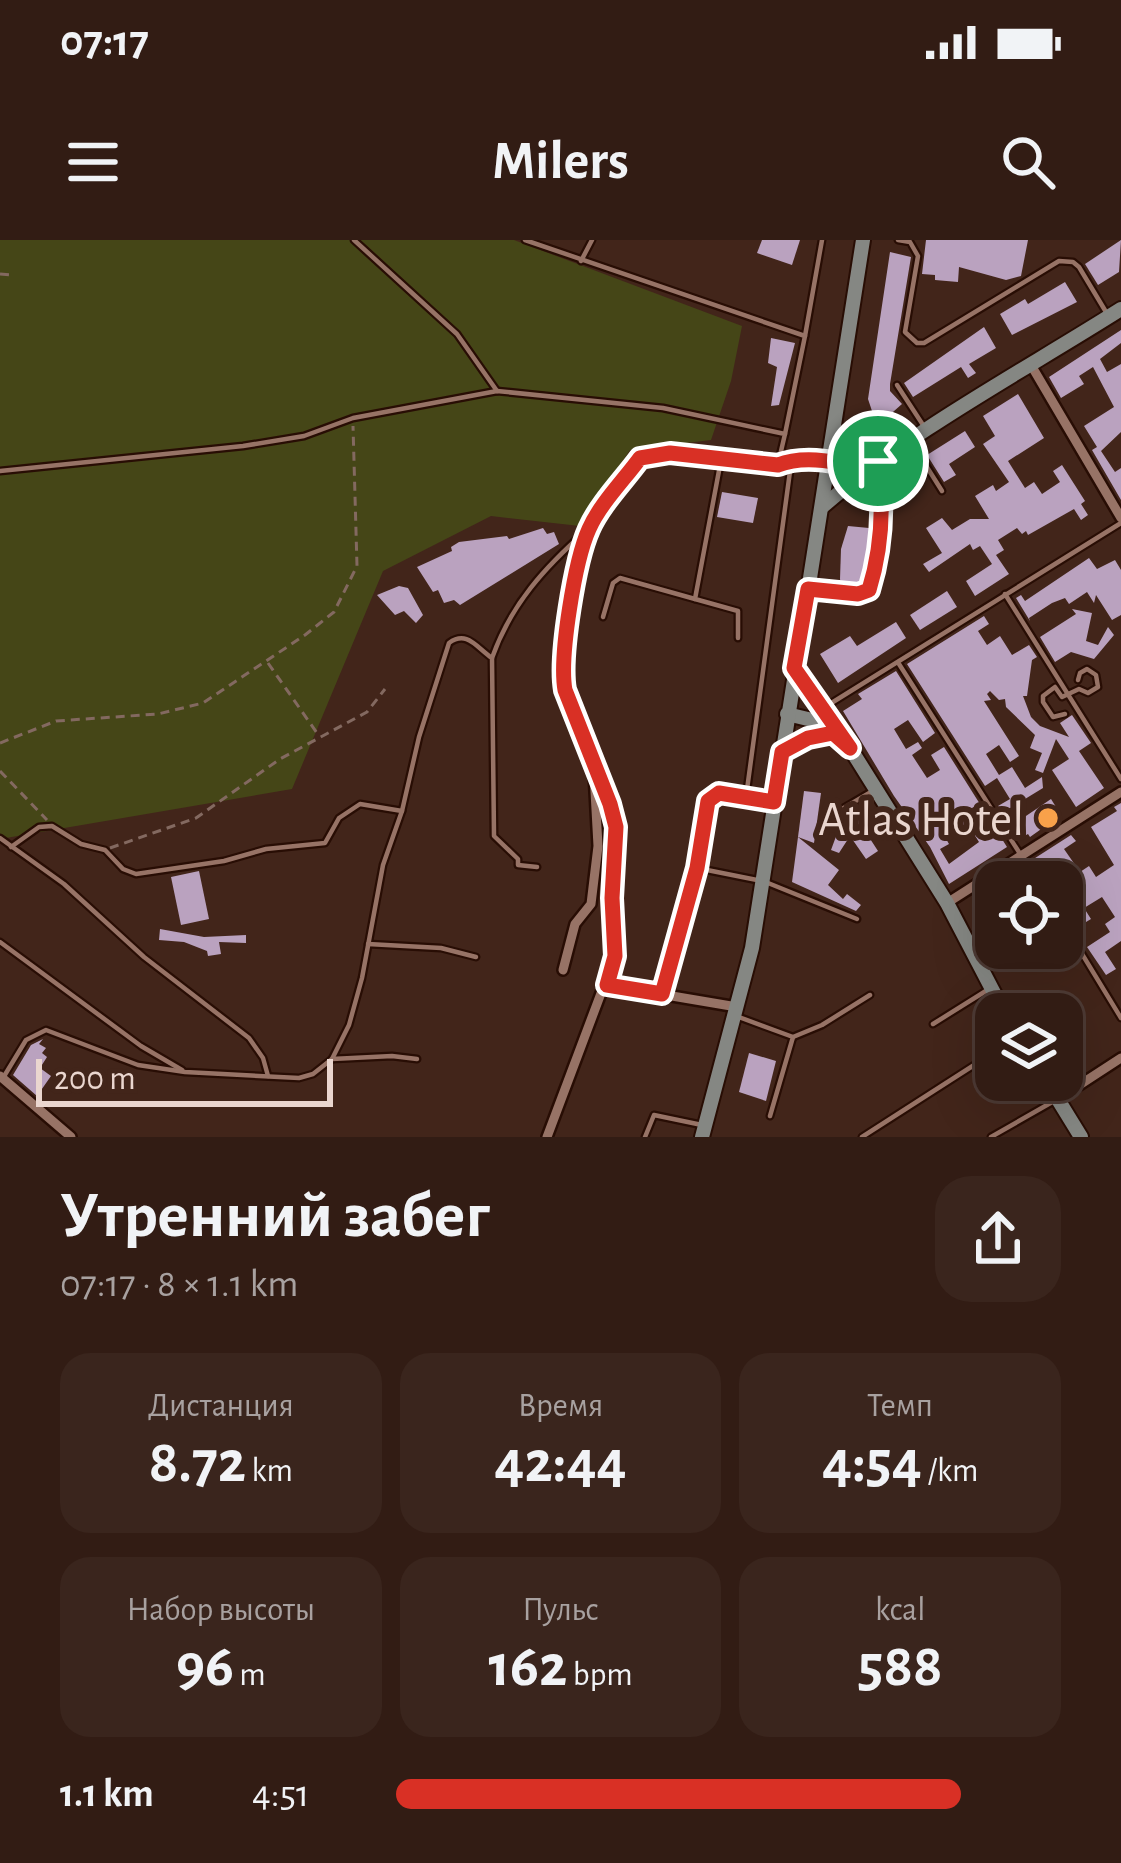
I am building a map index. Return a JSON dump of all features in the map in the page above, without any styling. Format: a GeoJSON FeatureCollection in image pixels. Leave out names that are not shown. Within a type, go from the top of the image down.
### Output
{"type":"FeatureCollection","features":[{"type":"Feature","properties":{"kind":"main road"},"geometry":{"type":"LineString","coordinates":[[704,1131],[737,1012],[763,881],[862,240]]}},
{"type":"Feature","properties":{"kind":"main road"},"geometry":{"type":"LineString","coordinates":[[822,507],[910,440],[1115,313]]}},
{"type":"Feature","properties":{"kind":"main road"},"geometry":{"type":"LineString","coordinates":[[828,460],[873,465]]}},
{"type":"Feature","properties":{"kind":"main road"},"geometry":{"type":"LineString","coordinates":[[794,668],[946,903],[992,993]]}},
{"type":"Feature","properties":{"kind":"main road"},"geometry":{"type":"LineString","coordinates":[[787,714],[812,720],[850,748]]}},
{"type":"Feature","properties":{"kind":"main road"},"geometry":{"type":"LineString","coordinates":[[782,752],[808,738],[833,733]]}},
{"type":"Feature","properties":{"kind":"main road"},"geometry":{"type":"LineString","coordinates":[[1059,1101],[1081,1137]]}},
{"type":"Feature","properties":{"kind":"street"},"geometry":{"type":"LineString","coordinates":[[1030,365],[1121,520]]}},
{"type":"Feature","properties":{"kind":"street"},"geometry":{"type":"LineString","coordinates":[[547,1137],[615,956],[616,827],[563,682],[574,588],[590,527],[640,458],[670,453],[778,465],[828,460]]}},
{"type":"Feature","properties":{"kind":"street"},"geometry":{"type":"LineString","coordinates":[[563,970],[575,924],[591,904],[593,891],[598,847],[594,767]]}},
{"type":"Feature","properties":{"kind":"street"},"geometry":{"type":"LineString","coordinates":[[946,903],[1121,792]]}},
{"type":"Feature","properties":{"kind":"street"},"geometry":{"type":"LineString","coordinates":[[607,985],[737,1012]]}},
{"type":"Feature","properties":{"kind":"street"},"geometry":{"type":"LineString","coordinates":[[1083,1083],[1121,1058]]}},
{"type":"Feature","properties":{"kind":"street"},"geometry":{"type":"LineString","coordinates":[[2,1077],[71,1137]]}},
{"type":"Feature","properties":{"kind":"lane"},"geometry":{"type":"LineString","coordinates":[[354,240],[457,334],[496,392]]}},
{"type":"Feature","properties":{"kind":"lane"},"geometry":{"type":"LineString","coordinates":[[525,240],[805,336]]}},
{"type":"Feature","properties":{"kind":"lane"},"geometry":{"type":"LineString","coordinates":[[581,261],[592,240]]}},
{"type":"Feature","properties":{"kind":"lane"},"geometry":{"type":"LineString","coordinates":[[778,465],[822,240]]}},
{"type":"Feature","properties":{"kind":"lane"},"geometry":{"type":"LineString","coordinates":[[898,240],[910,242],[918,256],[905,332],[917,344],[1065,260],[1079,267],[1115,313]]}},
{"type":"Feature","properties":{"kind":"lane"},"geometry":{"type":"LineString","coordinates":[[897,385],[926,430]]}},
{"type":"Feature","properties":{"kind":"lane"},"geometry":{"type":"LineString","coordinates":[[0,471],[243,446],[304,436],[353,418],[496,392],[663,408],[785,434]]}},
{"type":"Feature","properties":{"kind":"lane"},"geometry":{"type":"LineString","coordinates":[[910,440],[942,491]]}},
{"type":"Feature","properties":{"kind":"lane"},"geometry":{"type":"LineString","coordinates":[[695,599],[721,460]]}},
{"type":"Feature","properties":{"kind":"lane"},"geometry":{"type":"LineString","coordinates":[[746,797],[792,460]]}},
{"type":"Feature","properties":{"kind":"lane"},"geometry":{"type":"LineString","coordinates":[[808,589],[858,594],[869,590],[881,533],[873,465]]}},
{"type":"Feature","properties":{"kind":"lane"},"geometry":{"type":"LineString","coordinates":[[823,709],[1121,520]]}},
{"type":"Feature","properties":{"kind":"lane"},"geometry":{"type":"LineString","coordinates":[[538,867],[518,865],[518,859],[494,836],[492,658],[502,626],[521,597],[590,527]]}},
{"type":"Feature","properties":{"kind":"lane"},"geometry":{"type":"LineString","coordinates":[[604,617],[613,583],[620,578],[738,610],[738,638]]}},
{"type":"Feature","properties":{"kind":"lane"},"geometry":{"type":"LineString","coordinates":[[1005,594],[1121,779]]}},
{"type":"Feature","properties":{"kind":"lane"},"geometry":{"type":"LineString","coordinates":[[2,1077],[26,1040],[46,1030],[123,1060],[185,1072],[299,1078],[332,1060],[349,1024],[383,865],[449,643],[465,636],[492,658]]}},
{"type":"Feature","properties":{"kind":"lane"},"geometry":{"type":"LineString","coordinates":[[898,662],[1025,861]]}},
{"type":"Feature","properties":{"kind":"lane"},"geometry":{"type":"LineString","coordinates":[[1065,714],[1053,717],[1043,696],[1054,687],[1062,697],[1079,689],[1088,694],[1098,687],[1096,675],[1088,669],[1078,680]]}},
{"type":"Feature","properties":{"kind":"lane"},"geometry":{"type":"LineString","coordinates":[[842,809],[876,789]]}},
{"type":"Feature","properties":{"kind":"lane"},"geometry":{"type":"LineString","coordinates":[[662,994],[697,868],[708,801],[719,793],[774,802]]}},
{"type":"Feature","properties":{"kind":"lane"},"geometry":{"type":"LineString","coordinates":[[11,847],[39,827],[52,826],[81,844],[105,850],[123,868],[143,874],[224,862],[266,849],[318,846],[345,812],[360,805],[402,812]]}},
{"type":"Feature","properties":{"kind":"lane"},"geometry":{"type":"LineString","coordinates":[[0,838],[64,884],[144,957],[249,1038],[268,1076]]}},
{"type":"Feature","properties":{"kind":"lane"},"geometry":{"type":"LineString","coordinates":[[697,868],[763,881],[857,919]]}},
{"type":"Feature","properties":{"kind":"lane"},"geometry":{"type":"LineString","coordinates":[[0,942],[141,1046],[185,1072]]}},
{"type":"Feature","properties":{"kind":"lane"},"geometry":{"type":"LineString","coordinates":[[368,944],[441,948],[476,957]]}},
{"type":"Feature","properties":{"kind":"lane"},"geometry":{"type":"LineString","coordinates":[[1083,956],[1121,1018]]}},
{"type":"Feature","properties":{"kind":"lane"},"geometry":{"type":"LineString","coordinates":[[933,1024],[989,989]]}},
{"type":"Feature","properties":{"kind":"lane"},"geometry":{"type":"LineString","coordinates":[[770,1116],[793,1037],[870,995]]}},
{"type":"Feature","properties":{"kind":"lane"},"geometry":{"type":"LineString","coordinates":[[737,1012],[793,1037]]}},
{"type":"Feature","properties":{"kind":"lane"},"geometry":{"type":"LineString","coordinates":[[332,1060],[417,1059]]}},
{"type":"Feature","properties":{"kind":"lane"},"geometry":{"type":"LineString","coordinates":[[862,1137],[975,1064]]}},
{"type":"Feature","properties":{"kind":"lane"},"geometry":{"type":"LineString","coordinates":[[991,1137],[1054,1101]]}},
{"type":"Feature","properties":{"kind":"lane"},"geometry":{"type":"LineString","coordinates":[[645,1137],[654,1115],[704,1131]]}},
{"type":"Feature","properties":{"kind":"path"},"geometry":{"type":"LineString","coordinates":[[0,274],[12,275]]}},
{"type":"Feature","properties":{"kind":"path"},"geometry":{"type":"LineString","coordinates":[[0,743],[56,722],[189,708],[223,692],[334,611],[352,581],[359,531],[353,418]]}},
{"type":"Feature","properties":{"kind":"path"},"geometry":{"type":"LineString","coordinates":[[266,661],[320,736]]}},
{"type":"Feature","properties":{"kind":"path"},"geometry":{"type":"LineString","coordinates":[[105,850],[188,823],[280,759],[367,712],[385,688]]}},
{"type":"Feature","properties":{"kind":"path"},"geometry":{"type":"LineString","coordinates":[[0,771],[52,826]]}},
{"type":"Feature","properties":{"kind":"shaded area"},"geometry":{"type":"Polygon","coordinates":[[[0,240],[514,240],[742,326],[731,381],[711,440],[630,450],[580,526],[491,516],[383,571],[292,789],[0,839],[0,240]]]}},
{"type":"Feature","properties":{"kind":"building"},"geometry":{"type":"Polygon","coordinates":[[[762,240],[800,240],[792,265],[757,253],[762,240]]]}},
{"type":"Feature","properties":{"kind":"building"},"geometry":{"type":"Polygon","coordinates":[[[926,240],[1028,240],[1021,276],[1006,280],[959,267],[958,282],[922,274],[926,240]]]}},
{"type":"Feature","properties":{"kind":"building"},"geometry":{"type":"Polygon","coordinates":[[[1121,240],[1119,272],[1098,285],[1085,264],[1121,240]]]}},
{"type":"Feature","properties":{"kind":"building"},"geometry":{"type":"Polygon","coordinates":[[[890,252],[911,257],[890,384],[890,391],[902,404],[885,419],[874,417],[868,399],[890,252]]]}},
{"type":"Feature","properties":{"kind":"building"},"geometry":{"type":"Polygon","coordinates":[[[1065,282],[1077,302],[1012,335],[1000,314],[1065,282]]]}},
{"type":"Feature","properties":{"kind":"building"},"geometry":{"type":"Polygon","coordinates":[[[984,327],[996,348],[969,364],[976,373],[968,378],[961,367],[913,397],[904,383],[984,327]]]}},
{"type":"Feature","properties":{"kind":"building"},"geometry":{"type":"Polygon","coordinates":[[[1121,330],[1121,343],[1100,359],[1107,372],[1121,364],[1121,432],[1101,451],[1115,472],[1121,468],[1121,500],[1084,426],[1114,407],[1093,367],[1079,376],[1084,384],[1061,398],[1049,377],[1121,330]]]}},
{"type":"Feature","properties":{"kind":"building"},"geometry":{"type":"Polygon","coordinates":[[[771,338],[795,343],[779,405],[771,406],[777,367],[768,363],[771,338]]]}},
{"type":"Feature","properties":{"kind":"building"},"geometry":{"type":"Polygon","coordinates":[[[1018,394],[1044,438],[1008,461],[1025,488],[1034,482],[1042,494],[1060,482],[1053,471],[1062,465],[1085,501],[1081,504],[1088,515],[1081,520],[1074,509],[1028,535],[1017,528],[998,540],[1004,550],[996,555],[1009,574],[975,596],[966,581],[992,564],[980,546],[973,550],[970,544],[929,572],[923,564],[942,553],[926,528],[942,518],[952,530],[970,519],[989,519],[975,496],[1009,482],[983,444],[995,436],[983,416],[1018,394]]]}},
{"type":"Feature","properties":{"kind":"building"},"geometry":{"type":"Polygon","coordinates":[[[965,431],[975,447],[949,464],[956,475],[944,482],[927,455],[965,431]]]}},
{"type":"Feature","properties":{"kind":"building"},"geometry":{"type":"Polygon","coordinates":[[[722,492],[758,498],[753,523],[717,517],[722,492]]]}},
{"type":"Feature","properties":{"kind":"building"},"geometry":{"type":"Polygon","coordinates":[[[848,526],[869,528],[870,553],[860,586],[841,584],[840,579],[848,526]]]}},
{"type":"Feature","properties":{"kind":"building"},"geometry":{"type":"Polygon","coordinates":[[[543,528],[547,534],[554,532],[559,544],[460,605],[454,600],[444,603],[417,567],[452,551],[459,542],[509,539],[543,528]]]}},
{"type":"Feature","properties":{"kind":"building"},"geometry":{"type":"Polygon","coordinates":[[[1089,558],[1097,569],[1115,560],[1121,570],[1121,615],[1112,620],[1096,595],[1094,603],[1087,592],[1069,604],[1065,598],[1052,603],[1030,621],[1016,598],[1021,595],[1025,601],[1089,558]]]}},
{"type":"Feature","properties":{"kind":"building"},"geometry":{"type":"Polygon","coordinates":[[[399,586],[408,588],[423,615],[416,623],[404,611],[395,615],[377,595],[399,586]]]}},
{"type":"Feature","properties":{"kind":"building"},"geometry":{"type":"Polygon","coordinates":[[[947,591],[957,607],[920,630],[910,615],[947,591]]]}},
{"type":"Feature","properties":{"kind":"building"},"geometry":{"type":"Polygon","coordinates":[[[1072,609],[1092,613],[1086,641],[1098,645],[1108,627],[1114,635],[1094,659],[1071,652],[1055,662],[1040,637],[1076,614],[1072,609]]]}},
{"type":"Feature","properties":{"kind":"building"},"geometry":{"type":"Polygon","coordinates":[[[984,616],[989,624],[978,631],[987,645],[1000,636],[1012,655],[1029,645],[1037,657],[1032,660],[1027,696],[1023,696],[1031,717],[1040,726],[1069,737],[1060,723],[1072,715],[1091,743],[1079,751],[1104,788],[1076,807],[1052,770],[1069,759],[1056,739],[1043,773],[1035,770],[1042,753],[1030,748],[1035,735],[1006,707],[1005,699],[999,700],[990,691],[991,700],[984,701],[1019,756],[1010,762],[999,745],[986,754],[999,775],[1012,767],[1025,788],[1042,777],[1043,788],[1002,813],[998,806],[1010,799],[997,778],[985,786],[907,664],[984,616]]]}},
{"type":"Feature","properties":{"kind":"building"},"geometry":{"type":"Polygon","coordinates":[[[896,622],[906,638],[838,683],[820,654],[850,636],[857,646],[896,622]]]}},
{"type":"Feature","properties":{"kind":"building"},"geometry":{"type":"Polygon","coordinates":[[[896,671],[935,733],[923,742],[908,720],[894,729],[906,749],[918,742],[922,748],[912,755],[927,778],[940,770],[931,755],[944,747],[1007,847],[985,861],[975,861],[975,867],[949,884],[843,711],[862,699],[858,694],[896,671]],[[967,823],[945,837],[949,844],[940,849],[949,864],[979,842],[967,823]]]}},
{"type":"Feature","properties":{"kind":"building"},"geometry":{"type":"Polygon","coordinates":[[[804,791],[821,793],[814,843],[798,837],[804,791]]]}},
{"type":"Feature","properties":{"kind":"building"},"geometry":{"type":"Polygon","coordinates":[[[1051,799],[1061,815],[1030,837],[1019,839],[1011,826],[1051,799]]]}},
{"type":"Feature","properties":{"kind":"building"},"geometry":{"type":"Polygon","coordinates":[[[1121,803],[1121,941],[1105,952],[1116,969],[1106,975],[1087,947],[1110,932],[1105,924],[1115,917],[1102,897],[1084,908],[1091,919],[1083,924],[1083,870],[1089,866],[1096,877],[1114,865],[1091,827],[1117,811],[1114,807],[1121,803]]]}},
{"type":"Feature","properties":{"kind":"building"},"geometry":{"type":"Polygon","coordinates":[[[863,812],[872,827],[865,831],[878,851],[866,859],[850,836],[839,853],[831,850],[838,831],[861,840],[850,820],[863,812]]]}},
{"type":"Feature","properties":{"kind":"building"},"geometry":{"type":"Polygon","coordinates":[[[1071,835],[1076,841],[1064,849],[1072,861],[1032,860],[1071,835]]]}},
{"type":"Feature","properties":{"kind":"building"},"geometry":{"type":"Polygon","coordinates":[[[798,837],[839,870],[828,885],[843,899],[847,894],[861,905],[856,911],[792,882],[798,837]]]}},
{"type":"Feature","properties":{"kind":"building"},"geometry":{"type":"Polygon","coordinates":[[[199,871],[209,919],[181,925],[171,877],[199,871]]]}},
{"type":"Feature","properties":{"kind":"building"},"geometry":{"type":"Polygon","coordinates":[[[160,929],[204,937],[246,935],[246,943],[219,942],[221,954],[208,956],[207,951],[184,942],[159,940],[160,929]]]}},
{"type":"Feature","properties":{"kind":"building"},"geometry":{"type":"Polygon","coordinates":[[[43,1039],[39,1044],[46,1048],[42,1053],[47,1057],[40,1068],[51,1076],[37,1096],[13,1075],[31,1045],[43,1039]]]}},
{"type":"Feature","properties":{"kind":"building"},"geometry":{"type":"Polygon","coordinates":[[[749,1053],[776,1061],[766,1101],[739,1092],[749,1053]]]}},
{"type":"Feature","properties":{"kind":"place","name":"Atlas Hotel"},"geometry":{"type":"Point","coordinates":[1048,818]}},
{"type":"Feature","properties":{"kind":"route"},"geometry":{"type":"LineString","coordinates":[[647,454],[778,465],[828,460],[868,468],[878,461],[881,533],[869,590],[858,594],[808,589],[794,668],[850,748],[833,733],[808,738],[782,752],[774,802],[713,796],[703,816],[697,868],[662,994],[607,985],[615,956],[616,827],[563,682],[574,588],[590,527],[647,454]]}}]}
